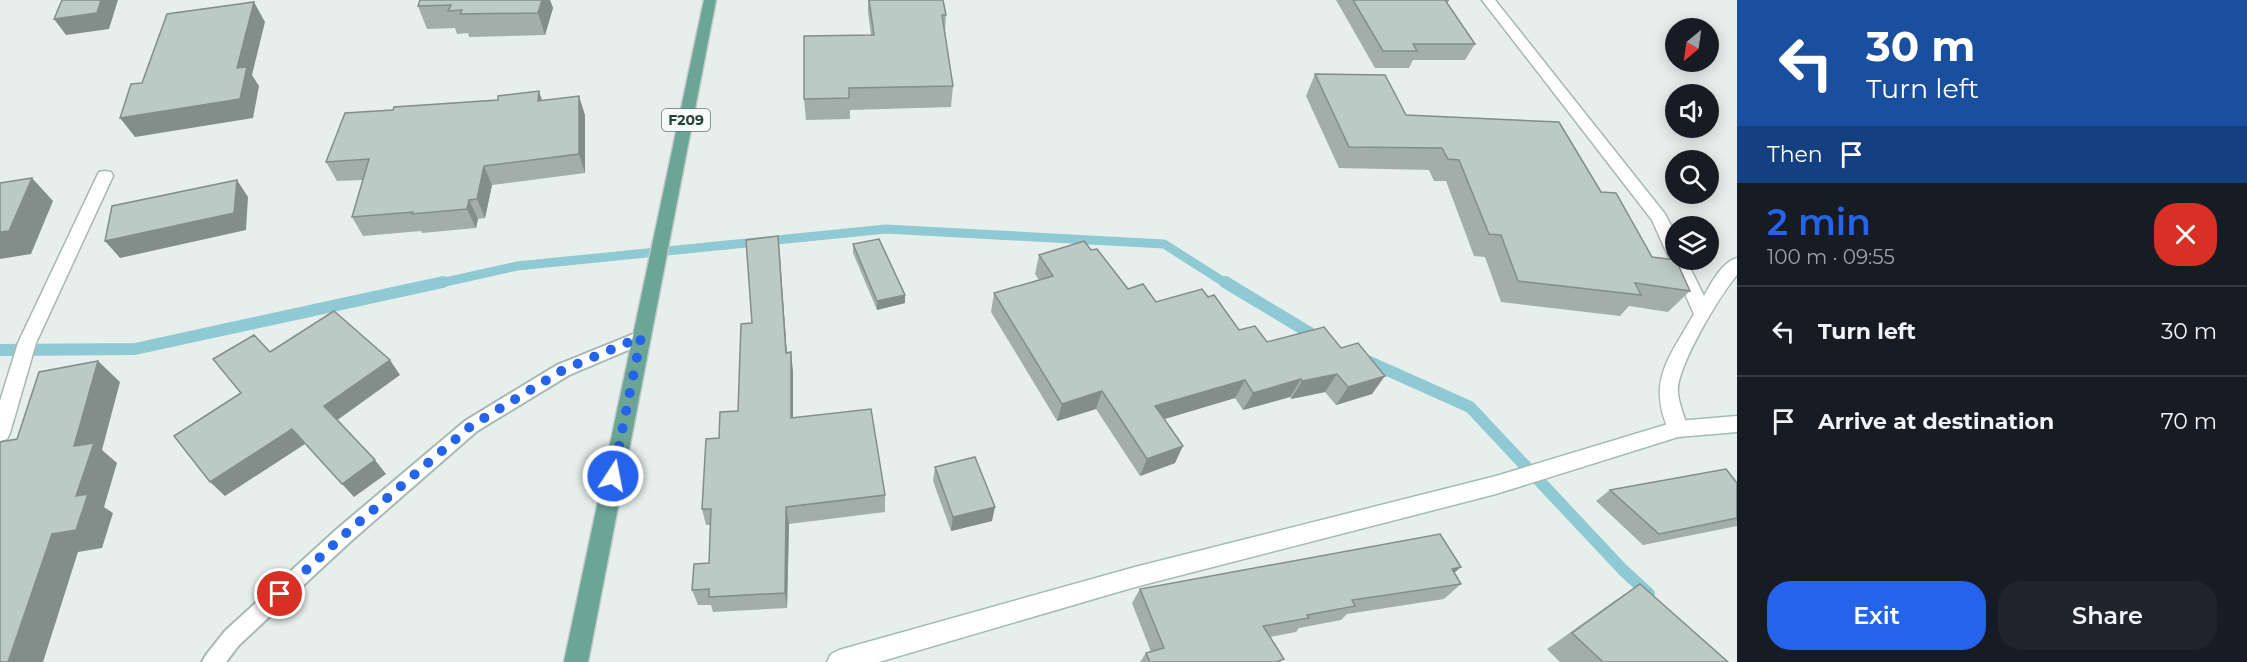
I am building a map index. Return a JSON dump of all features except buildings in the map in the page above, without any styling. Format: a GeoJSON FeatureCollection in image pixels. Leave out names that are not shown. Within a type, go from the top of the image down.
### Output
{"type":"FeatureCollection","features":[{"type":"Feature","properties":{"kind":"main road","name":"F209"},"geometry":{"type":"LineString","coordinates":[[576,662],[710,0]]}},
{"type":"Feature","properties":{"kind":"street"},"geometry":{"type":"LineString","coordinates":[[1488,0],[1659,218],[1665,231]]}},
{"type":"Feature","properties":{"kind":"street"},"geometry":{"type":"LineString","coordinates":[[0,433],[27,343],[105,176]]}},
{"type":"Feature","properties":{"kind":"street"},"geometry":{"type":"LineString","coordinates":[[1678,429],[1668,393],[1670,374],[1718,286],[1737,264]]}},
{"type":"Feature","properties":{"kind":"street"},"geometry":{"type":"LineString","coordinates":[[1683,270],[1703,314]]}},
{"type":"Feature","properties":{"kind":"street"},"geometry":{"type":"LineString","coordinates":[[839,662],[1135,577],[1496,485],[1678,429],[1737,424]]}},
{"type":"Feature","properties":{"kind":"lane"},"geometry":{"type":"LineString","coordinates":[[213,662],[232,638],[344,535],[471,426],[563,370],[641,337]]}},
{"type":"Feature","properties":{"kind":"waterway"},"geometry":{"type":"LineString","coordinates":[[436,284],[517,266],[886,229],[1164,244],[1227,284]]}},
{"type":"Feature","properties":{"kind":"waterway"},"geometry":{"type":"LineString","coordinates":[[0,350],[135,349],[443,282]]}},
{"type":"Feature","properties":{"kind":"waterway"},"geometry":{"type":"LineString","coordinates":[[1225,282],[1318,338]]}},
{"type":"Feature","properties":{"kind":"waterway"},"geometry":{"type":"LineString","coordinates":[[1365,360],[1470,407],[1623,570],[1649,594]]}},
{"type":"Feature","properties":{"kind":"route"},"geometry":{"type":"LineString","coordinates":[[280,594],[344,535],[471,426],[563,370],[641,337],[613,476]]}}]}
